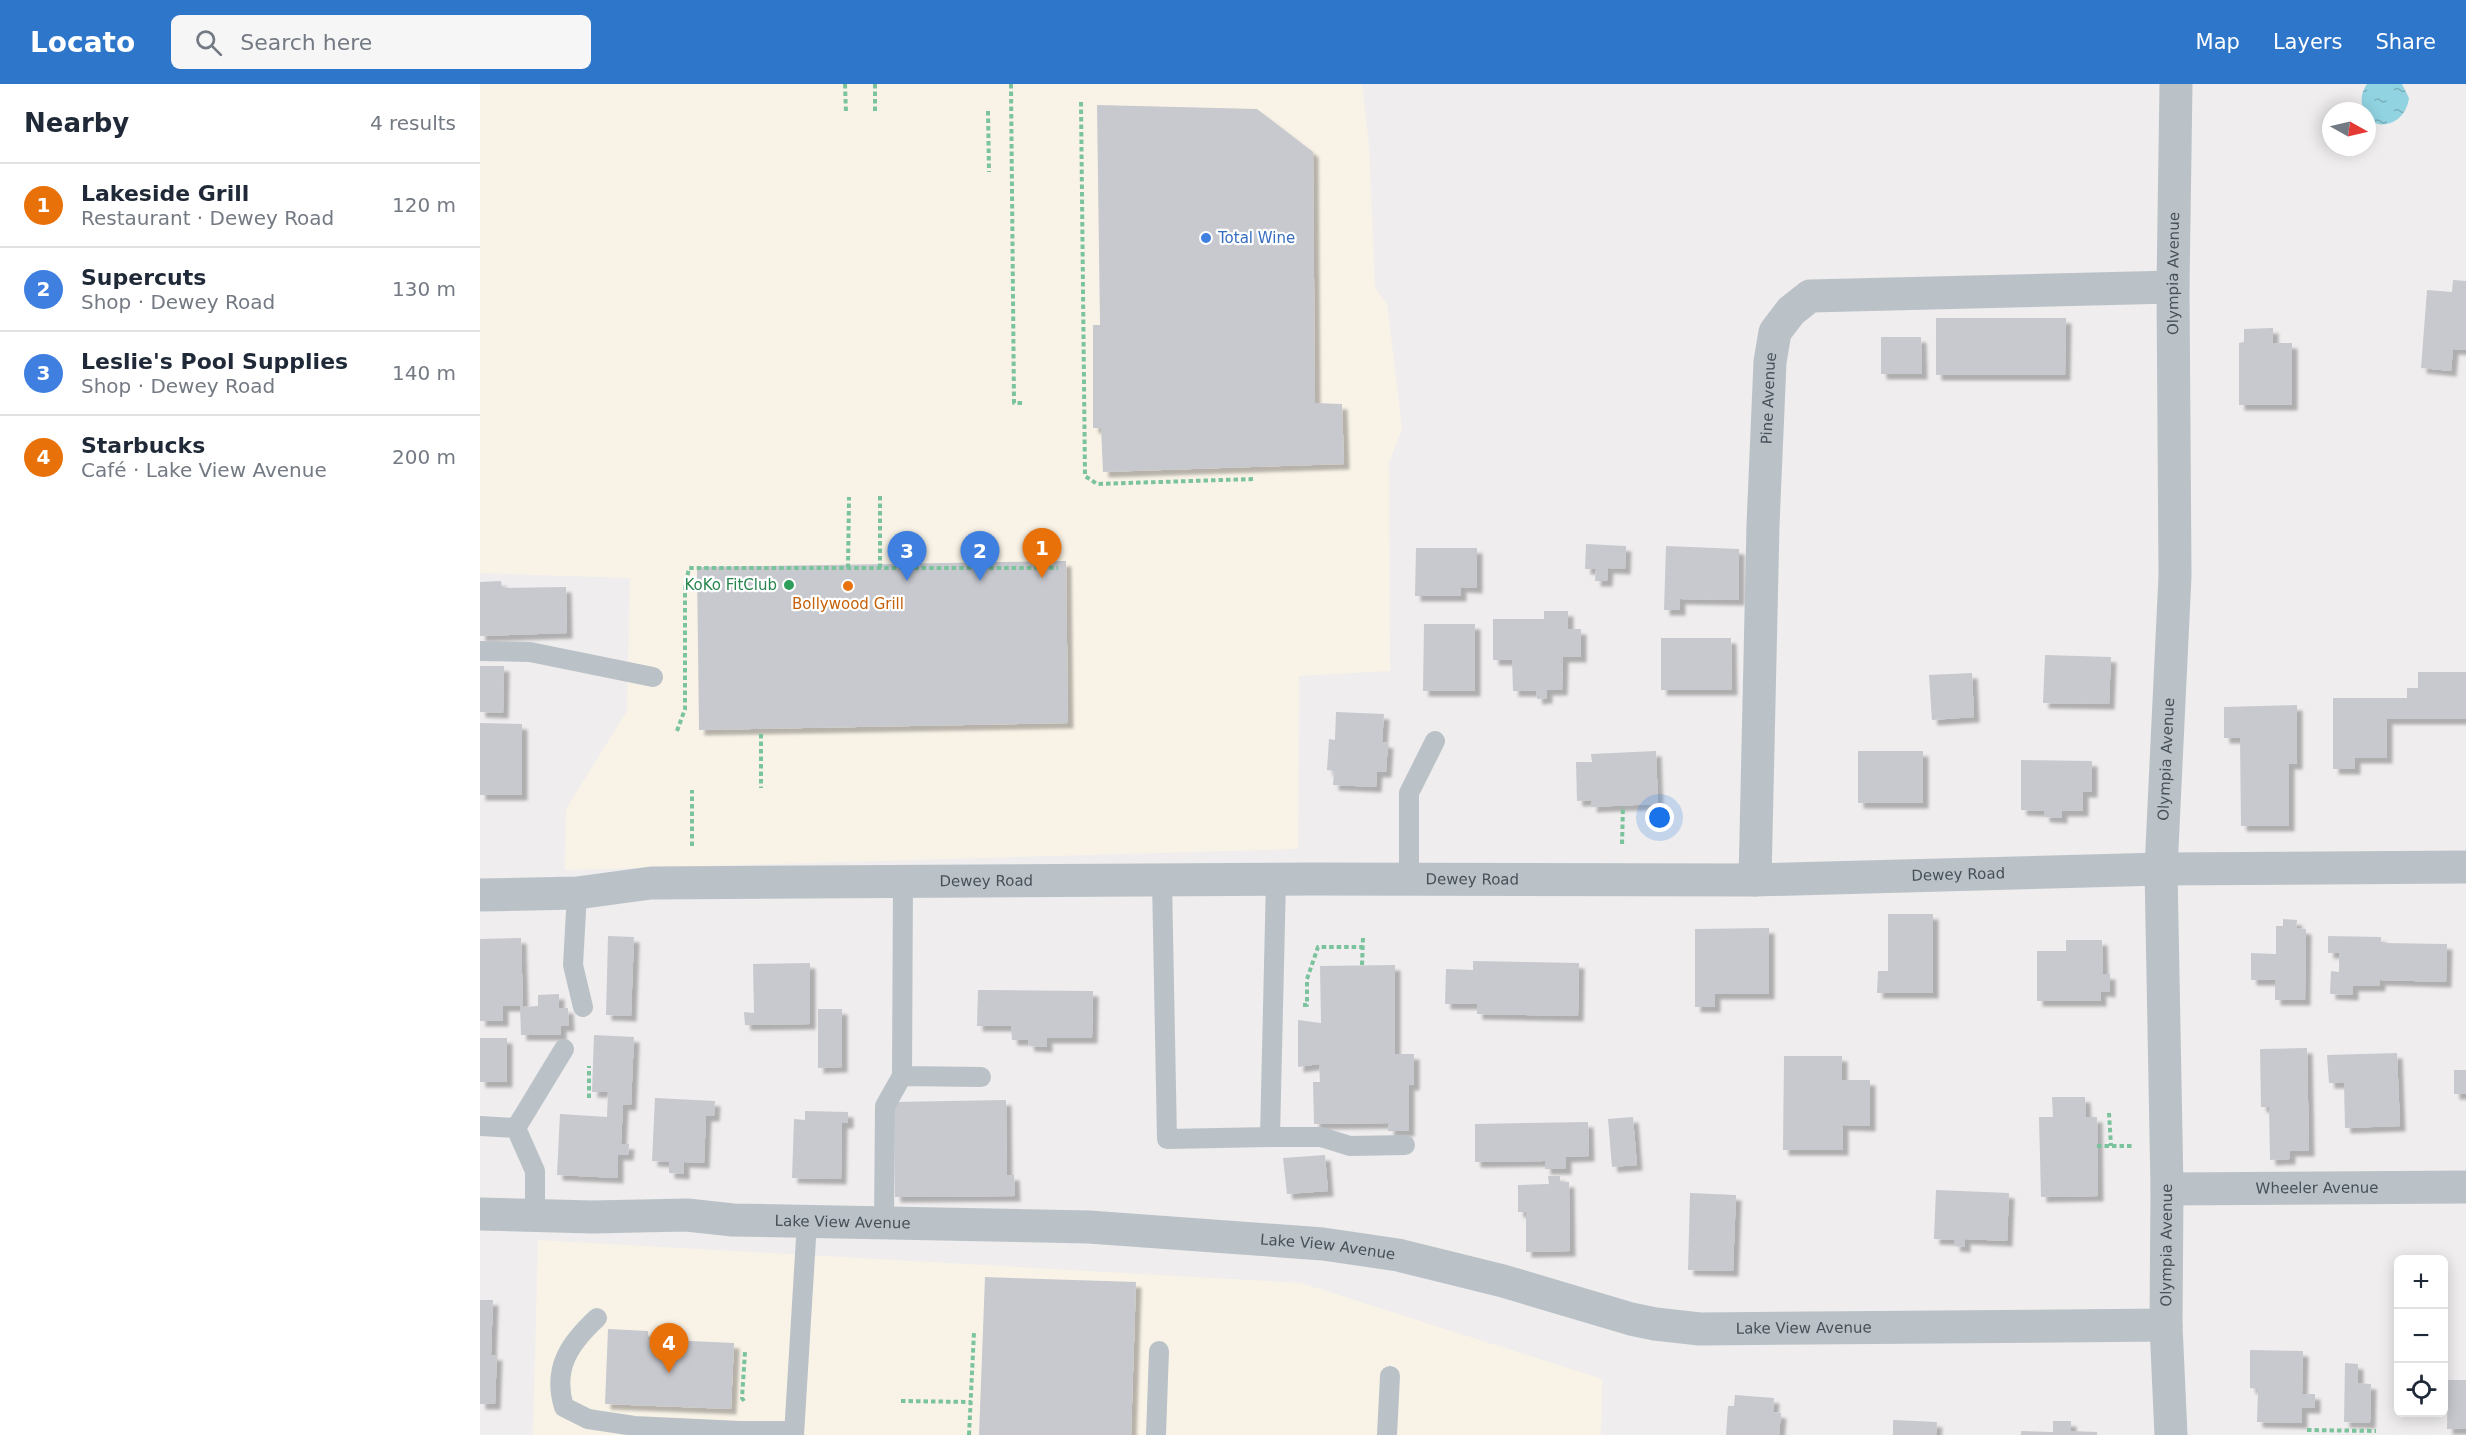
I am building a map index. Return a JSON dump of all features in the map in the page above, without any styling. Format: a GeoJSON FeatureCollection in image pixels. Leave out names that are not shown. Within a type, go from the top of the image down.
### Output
{"type":"FeatureCollection","features":[{"type":"Feature","properties":{"kind":"street","name":"Olympia Avenue"},"geometry":{"type":"LineString","coordinates":[[2171,1435],[2166,1325],[2167,1189],[2161,869],[2175,576],[2172,287],[2176,84]]}},
{"type":"Feature","properties":{"kind":"street","name":"Pine Avenue"},"geometry":{"type":"LineString","coordinates":[[1755,880],[1763,525],[1770,362],[1776,332],[1780,325],[1791,311],[1810,296],[2172,287]]}},
{"type":"Feature","properties":{"kind":"street","name":"Dewey Road"},"geometry":{"type":"LineString","coordinates":[[480,895],[577,893],[651,883],[1276,879],[1755,880],[2161,869],[2466,867]]}},
{"type":"Feature","properties":{"kind":"street","name":"Wheeler Avenue"},"geometry":{"type":"LineString","coordinates":[[2167,1189],[2466,1187]]}},
{"type":"Feature","properties":{"kind":"street","name":"Lake View Avenue"},"geometry":{"type":"LineString","coordinates":[[480,1214],[592,1217],[687,1215],[733,1220],[1089,1227],[1365,1249],[1484,1276],[1639,1321],[1700,1329],[2166,1325]]}},
{"type":"Feature","properties":{"kind":"lane"},"geometry":{"type":"LineString","coordinates":[[480,651],[530,652],[653,677]]}},
{"type":"Feature","properties":{"kind":"lane"},"geometry":{"type":"LineString","coordinates":[[1409,880],[1408,793],[1435,741]]}},
{"type":"Feature","properties":{"kind":"lane"},"geometry":{"type":"LineString","coordinates":[[1270,1137],[1276,879]]}},
{"type":"Feature","properties":{"kind":"lane"},"geometry":{"type":"LineString","coordinates":[[1162,880],[1167,1139],[1321,1137],[1350,1146],[1405,1145]]}},
{"type":"Feature","properties":{"kind":"lane"},"geometry":{"type":"LineString","coordinates":[[884,1223],[885,1106],[902,1076],[903,881]]}},
{"type":"Feature","properties":{"kind":"lane"},"geometry":{"type":"LineString","coordinates":[[577,893],[573,965],[583,1007]]}},
{"type":"Feature","properties":{"kind":"lane"},"geometry":{"type":"LineString","coordinates":[[516,1128],[564,1049]]}},
{"type":"Feature","properties":{"kind":"lane"},"geometry":{"type":"LineString","coordinates":[[902,1076],[981,1077]]}},
{"type":"Feature","properties":{"kind":"lane"},"geometry":{"type":"LineString","coordinates":[[480,1126],[516,1128]]}},
{"type":"Feature","properties":{"kind":"lane"},"geometry":{"type":"LineString","coordinates":[[516,1128],[535,1171],[535,1215]]}},
{"type":"Feature","properties":{"kind":"lane"},"geometry":{"type":"LineString","coordinates":[[597,1318],[577,1336],[563,1360],[559,1391],[564,1407],[588,1419],[634,1426],[794,1433],[807,1222]]}},
{"type":"Feature","properties":{"kind":"lane"},"geometry":{"type":"LineString","coordinates":[[1156,1435],[1159,1351]]}},
{"type":"Feature","properties":{"kind":"lane"},"geometry":{"type":"LineString","coordinates":[[1387,1435],[1390,1376]]}},
{"type":"Feature","properties":{"kind":"path"},"geometry":{"type":"LineString","coordinates":[[846,84],[846,113]]}},
{"type":"Feature","properties":{"kind":"path"},"geometry":{"type":"LineString","coordinates":[[875,84],[875,113]]}},
{"type":"Feature","properties":{"kind":"path"},"geometry":{"type":"LineString","coordinates":[[1011,84],[1014,403],[1025,403]]}},
{"type":"Feature","properties":{"kind":"path"},"geometry":{"type":"LineString","coordinates":[[1081,102],[1085,476],[1097,484],[1253,479]]}},
{"type":"Feature","properties":{"kind":"path"},"geometry":{"type":"LineString","coordinates":[[988,111],[989,172]]}},
{"type":"Feature","properties":{"kind":"path"},"geometry":{"type":"LineString","coordinates":[[848,568],[849,496]]}},
{"type":"Feature","properties":{"kind":"path"},"geometry":{"type":"LineString","coordinates":[[880,496],[880,568]]}},
{"type":"Feature","properties":{"kind":"path"},"geometry":{"type":"LineString","coordinates":[[677,731],[685,709],[685,588],[689,568],[1059,568]]}},
{"type":"Feature","properties":{"kind":"path"},"geometry":{"type":"LineString","coordinates":[[761,734],[762,788]]}},
{"type":"Feature","properties":{"kind":"path"},"geometry":{"type":"LineString","coordinates":[[692,790],[692,846]]}},
{"type":"Feature","properties":{"kind":"path"},"geometry":{"type":"LineString","coordinates":[[1622,852],[1623,806]]}},
{"type":"Feature","properties":{"kind":"path"},"geometry":{"type":"LineString","coordinates":[[1362,965],[1363,938]]}},
{"type":"Feature","properties":{"kind":"path"},"geometry":{"type":"LineString","coordinates":[[1307,1005],[1307,979],[1318,947],[1363,947]]}},
{"type":"Feature","properties":{"kind":"path"},"geometry":{"type":"LineString","coordinates":[[2109,1113],[2110,1146]]}},
{"type":"Feature","properties":{"kind":"path"},"geometry":{"type":"LineString","coordinates":[[969,1435],[974,1332]]}},
{"type":"Feature","properties":{"kind":"path"},"geometry":{"type":"LineString","coordinates":[[746,1352],[742,1398],[747,1405]]}},
{"type":"Feature","properties":{"kind":"path"},"geometry":{"type":"LineString","coordinates":[[901,1401],[971,1402]]}},
{"type":"Feature","properties":{"kind":"path"},"geometry":{"type":"LineString","coordinates":[[2307,1430],[2376,1431]]}},
{"type":"Feature","properties":{"kind":"shaded area"},"geometry":{"type":"Polygon","coordinates":[[[480,84],[1362,84],[1369,145],[1375,289],[1387,303],[1402,428],[1389,463],[1390,671],[1299,676],[1298,849],[565,870],[566,809],[627,711],[630,578],[480,573],[480,84]]]}},
{"type":"Feature","properties":{"kind":"shaded area"},"geometry":{"type":"Polygon","coordinates":[[[538,1240],[1301,1283],[1602,1379],[1601,1435],[533,1435],[538,1240]]]}},
{"type":"Feature","properties":{"kind":"water"},"geometry":{"type":"Polygon","coordinates":[[[2367,84],[2402,84],[2409,98],[2401,116],[2387,124],[2380,124],[2376,123],[2376,102],[2362,102],[2362,94],[2367,84]]]}},
{"type":"Feature","properties":{"kind":"building","name":"Total Wine"},"geometry":{"type":"Polygon","coordinates":[[[1097,105],[1257,109],[1313,152],[1315,403],[1342,404],[1344,464],[1103,472],[1101,428],[1093,428],[1093,325],[1100,325],[1097,105]]]}},
{"type":"Feature","properties":{"kind":"building"},"geometry":{"type":"Polygon","coordinates":[[[2453,280],[2466,281],[2466,350],[2453,349],[2451,371],[2421,368],[2427,290],[2452,292],[2453,280]]]}},
{"type":"Feature","properties":{"kind":"building"},"geometry":{"type":"Polygon","coordinates":[[[1936,318],[2066,318],[2065,375],[1936,375],[1936,318]]]}},
{"type":"Feature","properties":{"kind":"building"},"geometry":{"type":"Polygon","coordinates":[[[2273,328],[2273,343],[2292,343],[2292,405],[2239,405],[2239,343],[2244,342],[2244,329],[2273,328]]]}},
{"type":"Feature","properties":{"kind":"building"},"geometry":{"type":"Polygon","coordinates":[[[1881,337],[1921,337],[1922,374],[1881,374],[1881,337]]]}},
{"type":"Feature","properties":{"kind":"building"},"geometry":{"type":"Polygon","coordinates":[[[1586,544],[1626,546],[1625,569],[1608,568],[1607,581],[1595,581],[1596,569],[1585,569],[1586,544]]]}},
{"type":"Feature","properties":{"kind":"building"},"geometry":{"type":"Polygon","coordinates":[[[1666,546],[1739,549],[1739,600],[1680,599],[1680,610],[1664,610],[1666,546]]]}},
{"type":"Feature","properties":{"kind":"building"},"geometry":{"type":"Polygon","coordinates":[[[1416,548],[1477,548],[1477,588],[1461,587],[1461,596],[1415,596],[1416,548]]]}},
{"type":"Feature","properties":{"kind":"building"},"geometry":{"type":"Polygon","coordinates":[[[1066,561],[1068,723],[699,730],[697,567],[1066,561]]]}},
{"type":"Feature","properties":{"kind":"building"},"geometry":{"type":"Polygon","coordinates":[[[501,581],[502,588],[566,587],[567,633],[480,636],[480,582],[501,581]]]}},
{"type":"Feature","properties":{"kind":"building"},"geometry":{"type":"Polygon","coordinates":[[[1544,611],[1568,611],[1568,629],[1581,629],[1581,657],[1563,657],[1562,690],[1547,690],[1547,698],[1537,699],[1536,691],[1513,691],[1512,660],[1493,660],[1493,619],[1544,619],[1544,611]]]}},
{"type":"Feature","properties":{"kind":"building"},"geometry":{"type":"Polygon","coordinates":[[[1424,624],[1475,624],[1475,691],[1423,691],[1424,624]]]}},
{"type":"Feature","properties":{"kind":"building"},"geometry":{"type":"Polygon","coordinates":[[[1661,638],[1731,638],[1732,690],[1661,690],[1661,638]]]}},
{"type":"Feature","properties":{"kind":"building"},"geometry":{"type":"Polygon","coordinates":[[[2045,655],[2111,657],[2109,704],[2043,703],[2045,655]]]}},
{"type":"Feature","properties":{"kind":"building"},"geometry":{"type":"Polygon","coordinates":[[[480,666],[504,666],[503,713],[480,712],[480,666]]]}},
{"type":"Feature","properties":{"kind":"building"},"geometry":{"type":"Polygon","coordinates":[[[2418,672],[2466,672],[2466,719],[2387,719],[2387,758],[2355,758],[2355,769],[2333,769],[2333,698],[2407,698],[2407,688],[2418,688],[2418,672]]]}},
{"type":"Feature","properties":{"kind":"building"},"geometry":{"type":"Polygon","coordinates":[[[1972,673],[1974,717],[1932,720],[1929,675],[1972,673]]]}},
{"type":"Feature","properties":{"kind":"building"},"geometry":{"type":"Polygon","coordinates":[[[2297,705],[2297,764],[2289,764],[2289,826],[2241,826],[2240,738],[2224,738],[2224,707],[2297,705]]]}},
{"type":"Feature","properties":{"kind":"building"},"geometry":{"type":"Polygon","coordinates":[[[1336,712],[1384,714],[1382,742],[1388,743],[1386,772],[1377,772],[1376,787],[1333,785],[1334,771],[1327,770],[1329,739],[1335,740],[1336,712]]]}},
{"type":"Feature","properties":{"kind":"building"},"geometry":{"type":"Polygon","coordinates":[[[480,723],[522,724],[522,795],[480,795],[480,723]]]}},
{"type":"Feature","properties":{"kind":"building"},"geometry":{"type":"Polygon","coordinates":[[[1656,751],[1658,804],[1591,807],[1592,800],[1577,801],[1576,762],[1592,762],[1591,754],[1656,751]]]}},
{"type":"Feature","properties":{"kind":"building"},"geometry":{"type":"Polygon","coordinates":[[[1858,751],[1923,751],[1923,803],[1858,803],[1858,751]]]}},
{"type":"Feature","properties":{"kind":"building"},"geometry":{"type":"Polygon","coordinates":[[[2021,760],[2092,761],[2092,792],[2083,792],[2083,811],[2062,811],[2062,818],[2044,817],[2044,811],[2021,810],[2021,760]]]}},
{"type":"Feature","properties":{"kind":"building"},"geometry":{"type":"Polygon","coordinates":[[[1888,914],[1933,914],[1933,993],[1877,993],[1878,971],[1888,971],[1888,914]]]}},
{"type":"Feature","properties":{"kind":"building"},"geometry":{"type":"Polygon","coordinates":[[[2283,919],[2297,920],[2296,928],[2306,929],[2305,1000],[2275,1000],[2275,980],[2251,980],[2251,953],[2276,954],[2276,926],[2283,926],[2283,919]]]}},
{"type":"Feature","properties":{"kind":"building"},"geometry":{"type":"Polygon","coordinates":[[[1769,928],[1769,994],[1715,994],[1715,1007],[1695,1007],[1695,929],[1769,928]]]}},
{"type":"Feature","properties":{"kind":"building"},"geometry":{"type":"Polygon","coordinates":[[[608,936],[634,937],[631,1016],[606,1015],[608,936]]]}},
{"type":"Feature","properties":{"kind":"building"},"geometry":{"type":"Polygon","coordinates":[[[2328,936],[2381,937],[2381,943],[2447,944],[2446,982],[2380,980],[2380,986],[2353,986],[2353,995],[2330,994],[2331,971],[2339,972],[2339,953],[2328,953],[2328,936]]]}},
{"type":"Feature","properties":{"kind":"building"},"geometry":{"type":"Polygon","coordinates":[[[521,938],[523,1007],[538,1006],[538,995],[559,994],[559,1008],[568,1008],[569,1026],[561,1026],[561,1035],[521,1035],[520,1006],[503,1006],[503,1021],[480,1021],[480,939],[521,938]]]}},
{"type":"Feature","properties":{"kind":"building"},"geometry":{"type":"Polygon","coordinates":[[[2066,940],[2102,940],[2103,974],[2110,974],[2110,992],[2101,991],[2101,1001],[2037,1001],[2037,951],[2066,951],[2066,940]]]}},
{"type":"Feature","properties":{"kind":"building"},"geometry":{"type":"Polygon","coordinates":[[[1473,961],[1579,963],[1578,1016],[1477,1014],[1477,1004],[1445,1004],[1446,969],[1473,970],[1473,961]]]}},
{"type":"Feature","properties":{"kind":"building"},"geometry":{"type":"Polygon","coordinates":[[[810,963],[810,1024],[745,1025],[744,1012],[754,1013],[753,964],[810,963]]]}},
{"type":"Feature","properties":{"kind":"building"},"geometry":{"type":"Polygon","coordinates":[[[1395,965],[1395,1054],[1414,1054],[1414,1085],[1409,1085],[1409,1131],[1388,1131],[1389,1123],[1314,1124],[1313,1082],[1320,1082],[1319,1064],[1298,1067],[1298,1020],[1321,1023],[1320,966],[1395,965]]]}},
{"type":"Feature","properties":{"kind":"building"},"geometry":{"type":"Polygon","coordinates":[[[978,990],[1093,991],[1092,1038],[1047,1038],[1047,1047],[1029,1046],[1028,1040],[1012,1040],[1011,1026],[977,1026],[978,990]]]}},
{"type":"Feature","properties":{"kind":"building"},"geometry":{"type":"Polygon","coordinates":[[[818,1009],[842,1009],[842,1067],[818,1068],[818,1009]]]}},
{"type":"Feature","properties":{"kind":"building"},"geometry":{"type":"Polygon","coordinates":[[[594,1035],[634,1037],[631,1105],[623,1105],[621,1144],[629,1144],[628,1155],[618,1155],[618,1178],[557,1175],[560,1114],[607,1117],[608,1092],[592,1092],[594,1035]]]}},
{"type":"Feature","properties":{"kind":"building"},"geometry":{"type":"Polygon","coordinates":[[[480,1038],[507,1038],[507,1082],[480,1082],[480,1038]]]}},
{"type":"Feature","properties":{"kind":"building"},"geometry":{"type":"Polygon","coordinates":[[[2307,1048],[2309,1151],[2290,1151],[2290,1159],[2270,1160],[2269,1107],[2261,1107],[2260,1049],[2307,1048]]]}},
{"type":"Feature","properties":{"kind":"building"},"geometry":{"type":"Polygon","coordinates":[[[2397,1053],[2400,1126],[2345,1128],[2344,1083],[2329,1083],[2327,1055],[2397,1053]]]}},
{"type":"Feature","properties":{"kind":"building"},"geometry":{"type":"Polygon","coordinates":[[[1784,1056],[1842,1056],[1842,1080],[1870,1080],[1870,1126],[1843,1125],[1843,1150],[1783,1150],[1784,1056]]]}},
{"type":"Feature","properties":{"kind":"building"},"geometry":{"type":"Polygon","coordinates":[[[2454,1070],[2466,1070],[2466,1094],[2454,1094],[2454,1070]]]}},
{"type":"Feature","properties":{"kind":"building"},"geometry":{"type":"Polygon","coordinates":[[[2052,1097],[2085,1097],[2086,1117],[2097,1117],[2098,1196],[2041,1197],[2039,1117],[2053,1117],[2052,1097]]]}},
{"type":"Feature","properties":{"kind":"building"},"geometry":{"type":"Polygon","coordinates":[[[655,1098],[715,1101],[714,1116],[706,1116],[704,1163],[684,1162],[684,1174],[669,1173],[669,1162],[652,1161],[655,1098]]]}},
{"type":"Feature","properties":{"kind":"building"},"geometry":{"type":"Polygon","coordinates":[[[1006,1100],[1007,1175],[1014,1175],[1015,1196],[895,1197],[894,1102],[1006,1100]]]}},
{"type":"Feature","properties":{"kind":"building"},"geometry":{"type":"Polygon","coordinates":[[[805,1111],[848,1112],[848,1123],[842,1123],[841,1179],[792,1178],[794,1119],[805,1120],[805,1111]]]}},
{"type":"Feature","properties":{"kind":"building"},"geometry":{"type":"Polygon","coordinates":[[[1633,1117],[1637,1165],[1612,1167],[1608,1119],[1633,1117]]]}},
{"type":"Feature","properties":{"kind":"building"},"geometry":{"type":"Polygon","coordinates":[[[1588,1122],[1589,1156],[1566,1157],[1566,1169],[1545,1169],[1545,1161],[1475,1162],[1475,1124],[1588,1122]]]}},
{"type":"Feature","properties":{"kind":"building"},"geometry":{"type":"Polygon","coordinates":[[[1325,1155],[1328,1191],[1287,1194],[1283,1158],[1325,1155]]]}},
{"type":"Feature","properties":{"kind":"building"},"geometry":{"type":"Polygon","coordinates":[[[1548,1176],[1560,1176],[1560,1182],[1569,1182],[1570,1251],[1526,1252],[1526,1212],[1518,1212],[1518,1185],[1549,1184],[1548,1176]]]}},
{"type":"Feature","properties":{"kind":"building"},"geometry":{"type":"Polygon","coordinates":[[[1936,1190],[2009,1193],[2007,1241],[1965,1239],[1965,1247],[1954,1246],[1955,1240],[1934,1239],[1936,1190]]]}},
{"type":"Feature","properties":{"kind":"building"},"geometry":{"type":"Polygon","coordinates":[[[1690,1193],[1736,1195],[1733,1271],[1688,1270],[1690,1193]]]}},
{"type":"Feature","properties":{"kind":"building"},"geometry":{"type":"Polygon","coordinates":[[[985,1277],[1136,1282],[1131,1435],[979,1435],[985,1277]]]}},
{"type":"Feature","properties":{"kind":"building"},"geometry":{"type":"Polygon","coordinates":[[[480,1300],[493,1300],[491,1355],[497,1355],[495,1404],[480,1404],[480,1300]]]}},
{"type":"Feature","properties":{"kind":"building"},"geometry":{"type":"Polygon","coordinates":[[[608,1329],[648,1331],[648,1339],[734,1343],[731,1409],[605,1404],[608,1329]]]}},
{"type":"Feature","properties":{"kind":"building"},"geometry":{"type":"Polygon","coordinates":[[[2250,1350],[2303,1351],[2302,1394],[2315,1394],[2315,1408],[2302,1408],[2302,1423],[2257,1422],[2258,1389],[2250,1388],[2250,1350]]]}},
{"type":"Feature","properties":{"kind":"building"},"geometry":{"type":"Polygon","coordinates":[[[2345,1363],[2358,1364],[2358,1383],[2371,1384],[2370,1423],[2344,1422],[2345,1363]]]}},
{"type":"Feature","properties":{"kind":"building"},"geometry":{"type":"Polygon","coordinates":[[[2448,1380],[2466,1380],[2466,1429],[2447,1429],[2448,1380]]]}},
{"type":"Feature","properties":{"kind":"building"},"geometry":{"type":"Polygon","coordinates":[[[1735,1395],[1774,1398],[1773,1412],[1781,1413],[1779,1435],[1726,1435],[1728,1406],[1734,1406],[1735,1395]]]}},
{"type":"Feature","properties":{"kind":"building"},"geometry":{"type":"Polygon","coordinates":[[[1893,1420],[1937,1422],[1936,1435],[1893,1435],[1893,1420]]]}},
{"type":"Feature","properties":{"kind":"building"},"geometry":{"type":"Polygon","coordinates":[[[2053,1421],[2071,1421],[2071,1431],[2097,1432],[2097,1435],[2021,1435],[2021,1431],[2053,1432],[2053,1421]]]}},
{"type":"Feature","properties":{"kind":"place","name":"Total Wine"},"geometry":{"type":"Point","coordinates":[1206,238]}},
{"type":"Feature","properties":{"kind":"place","name":"Lakeside Grill"},"geometry":{"type":"Point","coordinates":[1042,578]}},
{"type":"Feature","properties":{"kind":"place","name":"Leslie's Pool Supplies"},"geometry":{"type":"Point","coordinates":[907,581]}},
{"type":"Feature","properties":{"kind":"place","name":"Supercuts"},"geometry":{"type":"Point","coordinates":[980,581]}},
{"type":"Feature","properties":{"kind":"place","name":"KoKo FitClub"},"geometry":{"type":"Point","coordinates":[789,585]}},
{"type":"Feature","properties":{"kind":"place","name":"Bollywood Grill"},"geometry":{"type":"Point","coordinates":[848,586]}},
{"type":"Feature","properties":{"kind":"place","name":"Starbucks"},"geometry":{"type":"Point","coordinates":[669,1373]}}]}
